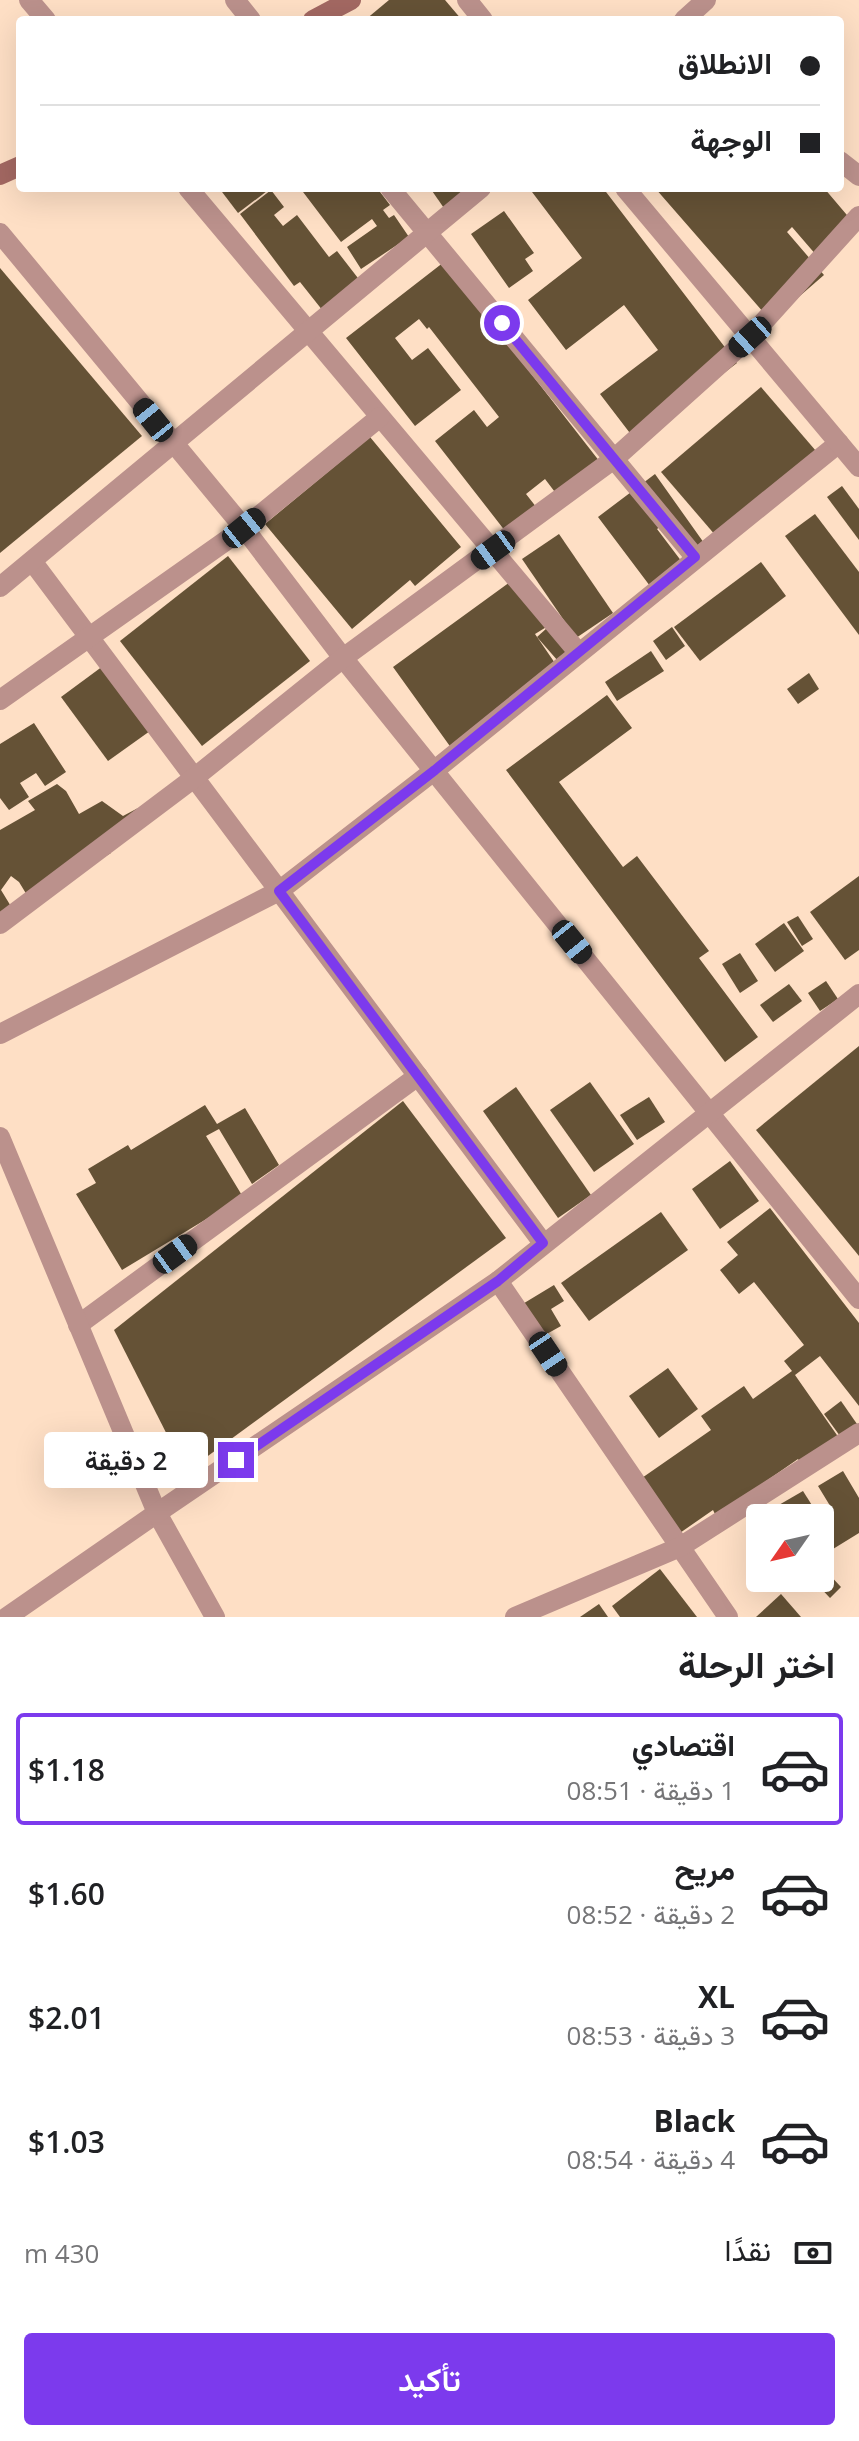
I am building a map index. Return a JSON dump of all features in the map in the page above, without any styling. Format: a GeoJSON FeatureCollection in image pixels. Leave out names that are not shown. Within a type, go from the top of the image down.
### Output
{"type":"FeatureCollection","features":[{"type":"Feature","properties":{"kind":"main road"},"geometry":{"type":"LineString","coordinates":[[321,16],[351,0]]}},
{"type":"Feature","properties":{"kind":"street"},"geometry":{"type":"LineString","coordinates":[[29,0],[43,16]]}},
{"type":"Feature","properties":{"kind":"street"},"geometry":{"type":"LineString","coordinates":[[235,0],[248,16]]}},
{"type":"Feature","properties":{"kind":"street"},"geometry":{"type":"LineString","coordinates":[[467,0],[480,16]]}},
{"type":"Feature","properties":{"kind":"street"},"geometry":{"type":"LineString","coordinates":[[688,16],[706,0]]}},
{"type":"Feature","properties":{"kind":"street"},"geometry":{"type":"LineString","coordinates":[[191,192],[578,652]]}},
{"type":"Feature","properties":{"kind":"street"},"geometry":{"type":"LineString","coordinates":[[393,192],[695,557]]}},
{"type":"Feature","properties":{"kind":"street"},"geometry":{"type":"LineString","coordinates":[[0,587],[476,192]]}},
{"type":"Feature","properties":{"kind":"street"},"geometry":{"type":"LineString","coordinates":[[628,192],[859,467]]}},
{"type":"Feature","properties":{"kind":"street"},"geometry":{"type":"LineString","coordinates":[[0,924],[194,778],[343,658],[614,459],[750,337],[859,216]]}},
{"type":"Feature","properties":{"kind":"street"},"geometry":{"type":"LineString","coordinates":[[0,233],[244,528],[343,658],[859,1299]]}},
{"type":"Feature","properties":{"kind":"street"},"geometry":{"type":"LineString","coordinates":[[0,700],[244,528],[380,417]]}},
{"type":"Feature","properties":{"kind":"street"},"geometry":{"type":"LineString","coordinates":[[0,1034],[279,891],[435,770],[839,443]]}},
{"type":"Feature","properties":{"kind":"street"},"geometry":{"type":"LineString","coordinates":[[32,561],[543,1243]]}},
{"type":"Feature","properties":{"kind":"street"},"geometry":{"type":"LineString","coordinates":[[7,1617],[498,1281],[859,994]]}},
{"type":"Feature","properties":{"kind":"street"},"geometry":{"type":"LineString","coordinates":[[78,1325],[418,1076]]}},
{"type":"Feature","properties":{"kind":"street"},"geometry":{"type":"LineString","coordinates":[[0,1137],[157,1513],[215,1617]]}},
{"type":"Feature","properties":{"kind":"street"},"geometry":{"type":"LineString","coordinates":[[498,1281],[728,1617]]}},
{"type":"Feature","properties":{"kind":"street"},"geometry":{"type":"LineString","coordinates":[[515,1617],[680,1547],[859,1433]]}},
{"type":"Feature","properties":{"kind":"building"},"geometry":{"type":"Polygon","coordinates":[[[389,0],[445,0],[459,16],[370,16],[389,0]]]}},
{"type":"Feature","properties":{"kind":"building"},"geometry":{"type":"Polygon","coordinates":[[[222,192],[266,192],[238,213],[222,192]]]}},
{"type":"Feature","properties":{"kind":"building"},"geometry":{"type":"Polygon","coordinates":[[[273,192],[284,207],[274,215],[283,226],[297,215],[329,257],[337,251],[361,282],[323,311],[300,282],[294,286],[240,214],[273,192]]]}},
{"type":"Feature","properties":{"kind":"building"},"geometry":{"type":"Polygon","coordinates":[[[303,192],[380,192],[390,205],[383,210],[389,218],[394,215],[409,237],[361,269],[347,247],[377,226],[372,219],[341,242],[303,192]]]}},
{"type":"Feature","properties":{"kind":"building"},"geometry":{"type":"Polygon","coordinates":[[[433,192],[472,192],[446,211],[433,192]]]}},
{"type":"Feature","properties":{"kind":"building"},"geometry":{"type":"Polygon","coordinates":[[[532,192],[606,192],[737,363],[636,441],[600,394],[658,350],[624,305],[566,350],[528,300],[582,258],[532,192]]]}},
{"type":"Feature","properties":{"kind":"building"},"geometry":{"type":"Polygon","coordinates":[[[658,192],[827,192],[852,221],[817,256],[792,227],[787,232],[824,275],[771,321],[658,192]]]}},
{"type":"Feature","properties":{"kind":"building"},"geometry":{"type":"Polygon","coordinates":[[[504,211],[534,253],[525,259],[533,271],[509,288],[471,234],[504,211]]]}},
{"type":"Feature","properties":{"kind":"building"},"geometry":{"type":"Polygon","coordinates":[[[444,262],[607,471],[564,504],[545,479],[526,494],[544,517],[513,541],[435,441],[474,410],[487,427],[499,417],[429,327],[427,329],[419,319],[395,338],[412,360],[428,348],[461,390],[415,426],[346,338],[444,262]]]}},
{"type":"Feature","properties":{"kind":"building"},"geometry":{"type":"Polygon","coordinates":[[[0,268],[142,436],[0,553],[0,268]]]}},
{"type":"Feature","properties":{"kind":"building"},"geometry":{"type":"Polygon","coordinates":[[[761,387],[816,451],[716,536],[661,472],[761,387]]]}},
{"type":"Feature","properties":{"kind":"building"},"geometry":{"type":"Polygon","coordinates":[[[370,437],[461,547],[415,586],[410,580],[352,629],[265,524],[370,437]]]}},
{"type":"Feature","properties":{"kind":"building"},"geometry":{"type":"Polygon","coordinates":[[[655,474],[704,543],[693,551],[670,520],[657,529],[682,562],[650,586],[598,517],[655,474]]]}},
{"type":"Feature","properties":{"kind":"building"},"geometry":{"type":"Polygon","coordinates":[[[842,486],[859,509],[859,540],[827,497],[842,486]]]}},
{"type":"Feature","properties":{"kind":"building"},"geometry":{"type":"Polygon","coordinates":[[[815,514],[859,572],[859,635],[785,536],[815,514]]]}},
{"type":"Feature","properties":{"kind":"building"},"geometry":{"type":"Polygon","coordinates":[[[559,534],[613,613],[576,638],[522,559],[559,534]]]}},
{"type":"Feature","properties":{"kind":"building"},"geometry":{"type":"Polygon","coordinates":[[[228,556],[310,661],[202,746],[120,641],[228,556]]]}},
{"type":"Feature","properties":{"kind":"building"},"geometry":{"type":"Polygon","coordinates":[[[761,562],[786,596],[700,661],[674,627],[761,562]]]}},
{"type":"Feature","properties":{"kind":"building"},"geometry":{"type":"Polygon","coordinates":[[[514,579],[548,626],[535,634],[559,669],[457,756],[393,667],[514,579]]]}},
{"type":"Feature","properties":{"kind":"building"},"geometry":{"type":"Polygon","coordinates":[[[672,627],[685,646],[666,660],[653,641],[672,627]]]}},
{"type":"Feature","properties":{"kind":"building"},"geometry":{"type":"Polygon","coordinates":[[[547,628],[568,653],[558,661],[537,637],[547,628]]]}},
{"type":"Feature","properties":{"kind":"building"},"geometry":{"type":"Polygon","coordinates":[[[651,651],[664,671],[617,701],[605,682],[651,651]]]}},
{"type":"Feature","properties":{"kind":"building"},"geometry":{"type":"Polygon","coordinates":[[[103,666],[150,731],[108,761],[61,697],[103,666]]]}},
{"type":"Feature","properties":{"kind":"building"},"geometry":{"type":"Polygon","coordinates":[[[809,673],[819,689],[798,704],[787,689],[809,673]]]}},
{"type":"Feature","properties":{"kind":"building"},"geometry":{"type":"Polygon","coordinates":[[[607,695],[632,728],[559,782],[623,867],[637,856],[709,951],[699,958],[758,1037],[725,1062],[506,770],[607,695]]]}},
{"type":"Feature","properties":{"kind":"building"},"geometry":{"type":"Polygon","coordinates":[[[34,723],[66,772],[45,786],[36,773],[20,783],[29,797],[9,810],[0,798],[0,744],[34,723]]]}},
{"type":"Feature","properties":{"kind":"building"},"geometry":{"type":"Polygon","coordinates":[[[57,784],[66,791],[79,814],[102,801],[123,816],[138,808],[126,824],[102,838],[111,853],[30,900],[19,882],[11,876],[1,890],[12,908],[0,915],[0,830],[35,810],[28,801],[57,784]]]}},
{"type":"Feature","properties":{"kind":"building"},"geometry":{"type":"Polygon","coordinates":[[[859,876],[859,950],[845,960],[810,912],[859,876]]]}},
{"type":"Feature","properties":{"kind":"building"},"geometry":{"type":"Polygon","coordinates":[[[798,916],[813,939],[802,946],[787,922],[798,916]]]}},
{"type":"Feature","properties":{"kind":"building"},"geometry":{"type":"Polygon","coordinates":[[[784,923],[804,951],[775,972],[755,944],[784,923]]]}},
{"type":"Feature","properties":{"kind":"building"},"geometry":{"type":"Polygon","coordinates":[[[740,953],[758,981],[740,993],[722,964],[740,953]]]}},
{"type":"Feature","properties":{"kind":"building"},"geometry":{"type":"Polygon","coordinates":[[[826,981],[838,999],[820,1011],[808,993],[826,981]]]}},
{"type":"Feature","properties":{"kind":"building"},"geometry":{"type":"Polygon","coordinates":[[[789,984],[802,1001],[773,1022],[760,1005],[789,984]]]}},
{"type":"Feature","properties":{"kind":"building"},"geometry":{"type":"Polygon","coordinates":[[[859,1046],[859,1256],[756,1130],[859,1046]]]}},
{"type":"Feature","properties":{"kind":"building"},"geometry":{"type":"Polygon","coordinates":[[[590,1082],[634,1144],[594,1172],[550,1110],[590,1082]]]}},
{"type":"Feature","properties":{"kind":"building"},"geometry":{"type":"Polygon","coordinates":[[[516,1087],[591,1195],[558,1218],[483,1111],[516,1087]]]}},
{"type":"Feature","properties":{"kind":"building"},"geometry":{"type":"Polygon","coordinates":[[[649,1097],[665,1122],[637,1140],[620,1115],[649,1097]]]}},
{"type":"Feature","properties":{"kind":"building"},"geometry":{"type":"Polygon","coordinates":[[[403,1101],[506,1238],[186,1472],[114,1330],[403,1101]]]}},
{"type":"Feature","properties":{"kind":"building"},"geometry":{"type":"Polygon","coordinates":[[[205,1105],[217,1124],[245,1108],[279,1165],[252,1184],[219,1129],[206,1136],[243,1197],[122,1270],[76,1194],[96,1183],[88,1169],[128,1145],[131,1150],[205,1105]]]}},
{"type":"Feature","properties":{"kind":"building"},"geometry":{"type":"Polygon","coordinates":[[[730,1161],[759,1201],[720,1229],[692,1189],[730,1161]]]}},
{"type":"Feature","properties":{"kind":"building"},"geometry":{"type":"Polygon","coordinates":[[[770,1208],[859,1323],[859,1406],[820,1356],[795,1375],[839,1438],[801,1464],[798,1459],[716,1516],[713,1510],[677,1535],[639,1480],[711,1430],[701,1416],[744,1386],[753,1399],[792,1371],[784,1361],[804,1345],[754,1282],[739,1294],[720,1270],[738,1255],[727,1242],[770,1208]]]}},
{"type":"Feature","properties":{"kind":"building"},"geometry":{"type":"Polygon","coordinates":[[[661,1212],[688,1250],[589,1321],[561,1283],[661,1212]]]}},
{"type":"Feature","properties":{"kind":"building"},"geometry":{"type":"Polygon","coordinates":[[[554,1285],[564,1301],[551,1309],[561,1326],[536,1340],[516,1308],[554,1285]]]}},
{"type":"Feature","properties":{"kind":"building"},"geometry":{"type":"Polygon","coordinates":[[[668,1368],[698,1409],[659,1438],[629,1396],[668,1368]]]}},
{"type":"Feature","properties":{"kind":"building"},"geometry":{"type":"Polygon","coordinates":[[[841,1401],[857,1424],[840,1436],[824,1414],[841,1401]]]}},
{"type":"Feature","properties":{"kind":"building"},"geometry":{"type":"Polygon","coordinates":[[[843,1471],[859,1498],[859,1533],[834,1548],[834,1504],[829,1504],[818,1486],[843,1471]]]}},
{"type":"Feature","properties":{"kind":"building"},"geometry":{"type":"Polygon","coordinates":[[[803,1491],[811,1504],[781,1504],[803,1491]]]}},
{"type":"Feature","properties":{"kind":"building"},"geometry":{"type":"Polygon","coordinates":[[[660,1569],[697,1617],[620,1617],[612,1606],[660,1569]]]}},
{"type":"Feature","properties":{"kind":"building"},"geometry":{"type":"Polygon","coordinates":[[[834,1580],[841,1587],[830,1598],[824,1592],[834,1592],[834,1580]]]}},
{"type":"Feature","properties":{"kind":"building"},"geometry":{"type":"Polygon","coordinates":[[[781,1594],[801,1617],[756,1617],[781,1594]]]}},
{"type":"Feature","properties":{"kind":"building"},"geometry":{"type":"Polygon","coordinates":[[[599,1604],[608,1617],[580,1617],[599,1604]]]}},
{"type":"Feature","properties":{"kind":"route"},"geometry":{"type":"LineString","coordinates":[[236,1460],[498,1281],[543,1243],[279,891],[435,770],[695,557],[502,323]]}}]}
